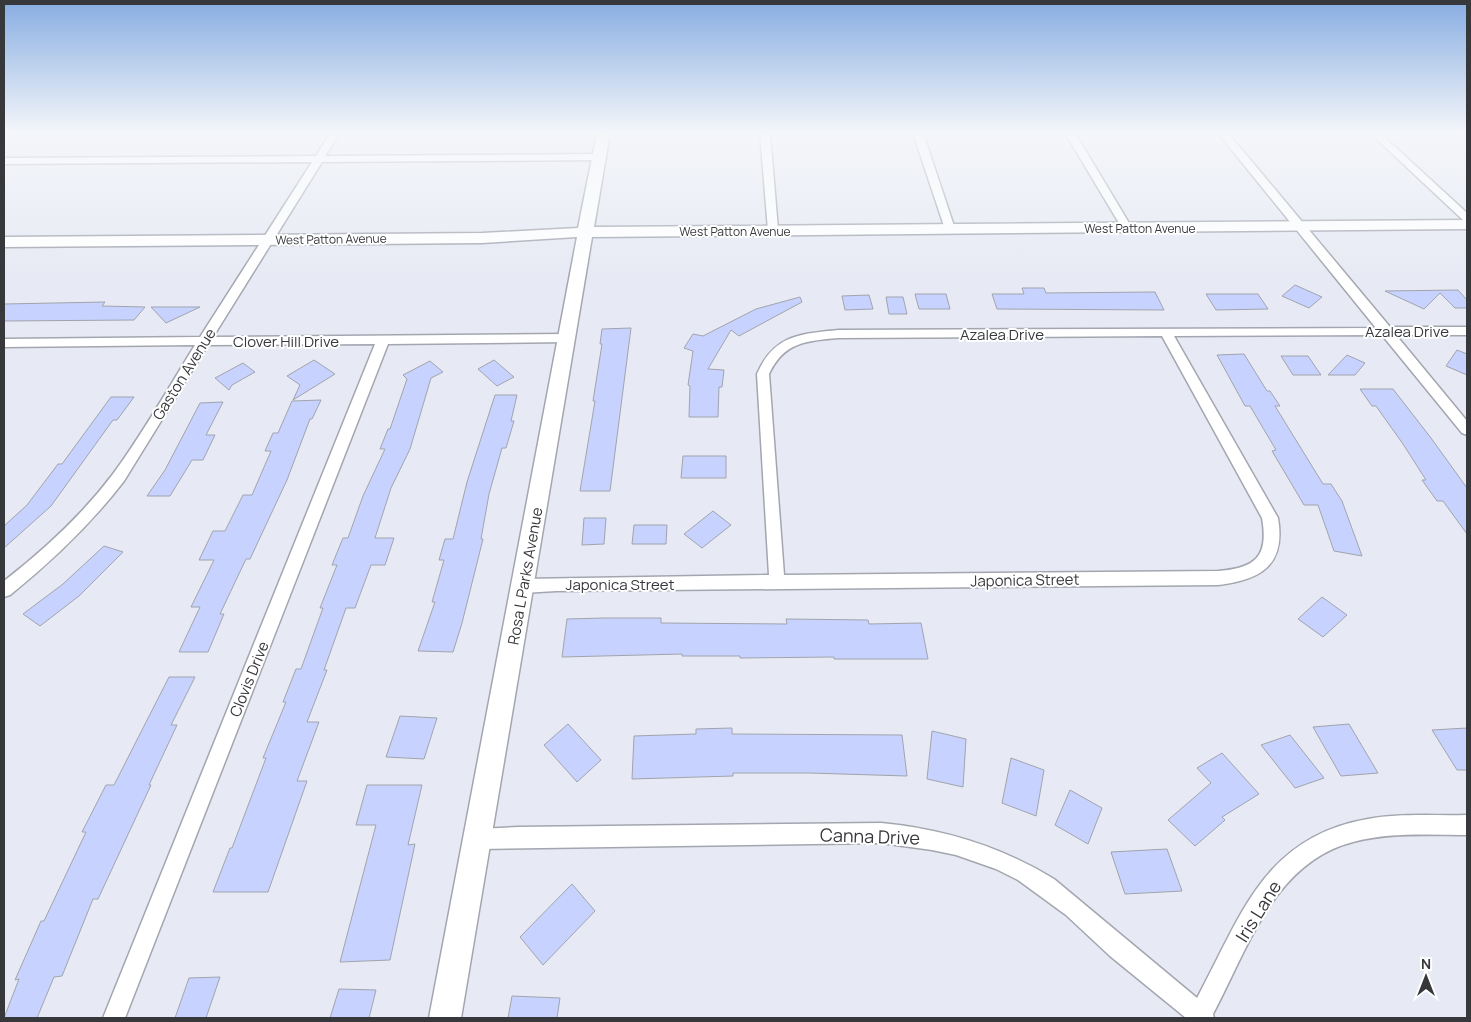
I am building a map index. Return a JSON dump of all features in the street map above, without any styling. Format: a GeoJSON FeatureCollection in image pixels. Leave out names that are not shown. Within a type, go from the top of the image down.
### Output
{"type":"FeatureCollection","features":[{"type":"Feature","properties":{"kind":"street","name":"Gaston Avenue"},"geometry":{"type":"LineString","coordinates":[[4,590],[57,546],[100,503],[119,477],[306,181]]}},
{"type":"Feature","properties":{"kind":"street","name":"Rosa L Parks Avenue"},"geometry":{"type":"LineString","coordinates":[[445,1018],[595,181]]}},
{"type":"Feature","properties":{"kind":"street"},"geometry":{"type":"LineString","coordinates":[[769,181],[773,230]]}},
{"type":"Feature","properties":{"kind":"street"},"geometry":{"type":"LineString","coordinates":[[934,181],[950,229]]}},
{"type":"Feature","properties":{"kind":"street"},"geometry":{"type":"LineString","coordinates":[[1099,181],[1127,228]]}},
{"type":"Feature","properties":{"kind":"street"},"geometry":{"type":"LineString","coordinates":[[1262,181],[1467,430]]}},
{"type":"Feature","properties":{"kind":"street"},"geometry":{"type":"LineString","coordinates":[[1427,181],[1467,218]]}},
{"type":"Feature","properties":{"kind":"street","name":"West Patton Avenue"},"geometry":{"type":"LineString","coordinates":[[4,242],[482,238],[586,232],[1467,226]]}},
{"type":"Feature","properties":{"kind":"street","name":"Azalea Drive"},"geometry":{"type":"LineString","coordinates":[[777,583],[763,374],[767,362],[774,352],[785,344],[818,336],[838,334],[1467,331]]}},
{"type":"Feature","properties":{"kind":"street","name":"Japonica Street"},"geometry":{"type":"LineString","coordinates":[[523,586],[556,584],[1230,578],[1254,570],[1269,555],[1274,543],[1270,518],[1166,333]]}},
{"type":"Feature","properties":{"kind":"street","name":"Clover Hill Drive"},"geometry":{"type":"LineString","coordinates":[[4,343],[567,338]]}},
{"type":"Feature","properties":{"kind":"street","name":"Clovis Drive"},"geometry":{"type":"LineString","coordinates":[[114,1018],[383,340]]}},
{"type":"Feature","properties":{"kind":"street","name":"Iris Lane"},"geometry":{"type":"LineString","coordinates":[[1200,1017],[1257,904],[1276,878],[1303,855],[1322,843],[1340,836],[1366,830],[1399,826],[1467,825]]}},
{"type":"Feature","properties":{"kind":"street","name":"Canna Drive"},"geometry":{"type":"LineString","coordinates":[[478,839],[881,833],[940,839],[991,856],[1042,884],[1067,901],[1200,1017]]}},
{"type":"Feature","properties":{"kind":"building"},"geometry":{"type":"Polygon","coordinates":[[[1295,285],[1322,297],[1309,308],[1282,296],[1295,285]]]}},
{"type":"Feature","properties":{"kind":"building"},"geometry":{"type":"Polygon","coordinates":[[[1022,288],[1044,288],[1046,293],[1155,292],[1164,310],[997,309],[992,294],[1024,294],[1022,288]]]}},
{"type":"Feature","properties":{"kind":"building"},"geometry":{"type":"Polygon","coordinates":[[[1458,290],[1467,300],[1467,308],[1455,308],[1440,293],[1424,309],[1385,291],[1458,290]]]}},
{"type":"Feature","properties":{"kind":"building"},"geometry":{"type":"Polygon","coordinates":[[[915,294],[946,294],[950,309],[919,309],[915,294]]]}},
{"type":"Feature","properties":{"kind":"building"},"geometry":{"type":"Polygon","coordinates":[[[1206,294],[1258,294],[1268,309],[1216,310],[1206,294]]]}},
{"type":"Feature","properties":{"kind":"building"},"geometry":{"type":"Polygon","coordinates":[[[869,295],[873,309],[845,310],[842,296],[869,295]]]}},
{"type":"Feature","properties":{"kind":"building"},"geometry":{"type":"Polygon","coordinates":[[[800,297],[802,302],[739,336],[731,330],[708,369],[724,370],[722,387],[719,387],[718,417],[689,417],[690,386],[688,385],[693,351],[684,348],[693,334],[703,336],[756,309],[800,297]]]}},
{"type":"Feature","properties":{"kind":"building"},"geometry":{"type":"Polygon","coordinates":[[[886,297],[903,297],[907,314],[889,314],[886,297]]]}},
{"type":"Feature","properties":{"kind":"building"},"geometry":{"type":"Polygon","coordinates":[[[105,302],[102,306],[145,307],[134,320],[4,321],[4,304],[105,302]]]}},
{"type":"Feature","properties":{"kind":"building"},"geometry":{"type":"Polygon","coordinates":[[[151,307],[200,307],[166,323],[151,307]]]}},
{"type":"Feature","properties":{"kind":"building"},"geometry":{"type":"Polygon","coordinates":[[[631,328],[610,491],[580,491],[595,401],[593,401],[602,344],[600,344],[602,329],[631,328]]]}},
{"type":"Feature","properties":{"kind":"building"},"geometry":{"type":"Polygon","coordinates":[[[1457,350],[1467,354],[1467,375],[1446,366],[1457,350]]]}},
{"type":"Feature","properties":{"kind":"building"},"geometry":{"type":"Polygon","coordinates":[[[1244,354],[1267,391],[1270,391],[1280,406],[1275,406],[1323,484],[1331,484],[1342,501],[1362,556],[1334,551],[1318,505],[1304,505],[1272,451],[1276,450],[1250,406],[1245,406],[1217,355],[1244,354]]]}},
{"type":"Feature","properties":{"kind":"building"},"geometry":{"type":"Polygon","coordinates":[[[1347,355],[1365,363],[1355,375],[1328,375],[1347,355]]]}},
{"type":"Feature","properties":{"kind":"building"},"geometry":{"type":"Polygon","coordinates":[[[1281,356],[1308,356],[1321,375],[1293,375],[1281,356]]]}},
{"type":"Feature","properties":{"kind":"building"},"geometry":{"type":"Polygon","coordinates":[[[314,360],[335,374],[293,400],[300,385],[287,376],[314,360]]]}},
{"type":"Feature","properties":{"kind":"building"},"geometry":{"type":"Polygon","coordinates":[[[494,360],[514,377],[497,386],[478,369],[494,360]]]}},
{"type":"Feature","properties":{"kind":"building"},"geometry":{"type":"Polygon","coordinates":[[[430,361],[443,372],[431,378],[410,449],[391,488],[375,538],[394,538],[385,565],[371,565],[355,608],[346,608],[324,670],[327,670],[307,722],[319,722],[297,781],[307,781],[268,892],[213,892],[266,758],[263,758],[286,702],[283,702],[296,669],[301,669],[323,608],[320,608],[337,565],[332,565],[343,538],[348,538],[363,496],[385,449],[380,449],[388,429],[390,429],[407,379],[403,375],[430,361]]]}},
{"type":"Feature","properties":{"kind":"building"},"geometry":{"type":"Polygon","coordinates":[[[243,363],[255,372],[232,385],[229,390],[215,378],[243,363]]]}},
{"type":"Feature","properties":{"kind":"building"},"geometry":{"type":"Polygon","coordinates":[[[1360,389],[1393,389],[1431,438],[1467,488],[1467,534],[1443,501],[1437,501],[1422,480],[1426,480],[1403,444],[1376,406],[1372,406],[1360,389]]]}},
{"type":"Feature","properties":{"kind":"building"},"geometry":{"type":"Polygon","coordinates":[[[495,395],[517,395],[511,421],[514,421],[506,448],[502,448],[489,494],[481,539],[483,539],[462,623],[453,652],[418,651],[435,602],[432,602],[444,560],[439,560],[445,539],[453,539],[467,482],[495,395]]]}},
{"type":"Feature","properties":{"kind":"building"},"geometry":{"type":"Polygon","coordinates":[[[111,397],[134,397],[117,420],[113,420],[51,506],[4,548],[4,526],[27,505],[58,464],[62,464],[111,397]]]}},
{"type":"Feature","properties":{"kind":"building"},"geometry":{"type":"Polygon","coordinates":[[[321,400],[312,419],[310,419],[287,480],[250,559],[246,559],[220,614],[224,614],[208,652],[179,652],[200,607],[191,607],[214,560],[199,560],[213,531],[225,531],[243,495],[252,495],[271,451],[265,451],[273,433],[278,433],[292,401],[321,400]]]}},
{"type":"Feature","properties":{"kind":"building"},"geometry":{"type":"Polygon","coordinates":[[[223,402],[206,435],[215,435],[203,460],[192,460],[170,496],[147,496],[165,470],[200,403],[223,402]]]}},
{"type":"Feature","properties":{"kind":"building"},"geometry":{"type":"Polygon","coordinates":[[[683,456],[726,456],[726,478],[681,478],[683,456]]]}},
{"type":"Feature","properties":{"kind":"building"},"geometry":{"type":"Polygon","coordinates":[[[713,511],[731,525],[702,548],[684,534],[713,511]]]}},
{"type":"Feature","properties":{"kind":"building"},"geometry":{"type":"Polygon","coordinates":[[[584,518],[606,518],[604,544],[582,545],[584,518]]]}},
{"type":"Feature","properties":{"kind":"building"},"geometry":{"type":"Polygon","coordinates":[[[634,525],[667,525],[666,544],[632,544],[634,525]]]}},
{"type":"Feature","properties":{"kind":"building"},"geometry":{"type":"Polygon","coordinates":[[[104,546],[123,552],[79,596],[40,626],[23,614],[63,584],[104,546]]]}},
{"type":"Feature","properties":{"kind":"building"},"geometry":{"type":"Polygon","coordinates":[[[1322,597],[1347,615],[1323,637],[1298,619],[1322,597]]]}},
{"type":"Feature","properties":{"kind":"building"},"geometry":{"type":"Polygon","coordinates":[[[661,618],[661,623],[787,624],[786,619],[868,620],[869,624],[921,623],[928,659],[740,658],[740,656],[682,656],[682,654],[562,657],[567,619],[661,618]]]}},
{"type":"Feature","properties":{"kind":"building"},"geometry":{"type":"Polygon","coordinates":[[[169,677],[195,677],[171,725],[177,725],[149,785],[151,785],[98,899],[93,899],[62,976],[54,977],[37,1018],[4,1018],[19,979],[15,980],[41,921],[44,921],[86,832],[82,832],[106,785],[114,785],[169,677]]]}},
{"type":"Feature","properties":{"kind":"building"},"geometry":{"type":"Polygon","coordinates":[[[400,716],[437,718],[424,759],[386,757],[400,716]]]}},
{"type":"Feature","properties":{"kind":"building"},"geometry":{"type":"Polygon","coordinates":[[[568,724],[601,760],[577,782],[544,745],[568,724]]]}},
{"type":"Feature","properties":{"kind":"building"},"geometry":{"type":"Polygon","coordinates":[[[1349,724],[1378,773],[1341,776],[1313,727],[1349,724]]]}},
{"type":"Feature","properties":{"kind":"building"},"geometry":{"type":"Polygon","coordinates":[[[732,728],[732,734],[902,735],[907,776],[733,773],[733,776],[632,779],[634,736],[696,734],[696,729],[732,728]]]}},
{"type":"Feature","properties":{"kind":"building"},"geometry":{"type":"Polygon","coordinates":[[[1467,728],[1467,770],[1457,770],[1432,730],[1467,728]]]}},
{"type":"Feature","properties":{"kind":"building"},"geometry":{"type":"Polygon","coordinates":[[[932,731],[966,739],[963,787],[927,779],[932,731]]]}},
{"type":"Feature","properties":{"kind":"building"},"geometry":{"type":"Polygon","coordinates":[[[1290,735],[1324,778],[1295,788],[1261,745],[1290,735]]]}},
{"type":"Feature","properties":{"kind":"building"},"geometry":{"type":"Polygon","coordinates":[[[1222,753],[1259,794],[1222,817],[1225,820],[1195,846],[1168,820],[1211,783],[1197,768],[1222,753]]]}},
{"type":"Feature","properties":{"kind":"building"},"geometry":{"type":"Polygon","coordinates":[[[1011,758],[1044,770],[1036,816],[1002,803],[1011,758]]]}},
{"type":"Feature","properties":{"kind":"building"},"geometry":{"type":"Polygon","coordinates":[[[367,785],[422,785],[408,845],[415,844],[390,960],[340,962],[376,825],[356,825],[367,785]]]}},
{"type":"Feature","properties":{"kind":"building"},"geometry":{"type":"Polygon","coordinates":[[[1070,790],[1102,808],[1088,844],[1055,825],[1070,790]]]}},
{"type":"Feature","properties":{"kind":"building"},"geometry":{"type":"Polygon","coordinates":[[[1167,849],[1182,891],[1125,894],[1111,852],[1167,849]]]}},
{"type":"Feature","properties":{"kind":"building"},"geometry":{"type":"Polygon","coordinates":[[[572,884],[595,911],[543,965],[520,937],[572,884]]]}},
{"type":"Feature","properties":{"kind":"building"},"geometry":{"type":"Polygon","coordinates":[[[220,977],[206,1018],[175,1018],[189,978],[220,977]]]}},
{"type":"Feature","properties":{"kind":"building"},"geometry":{"type":"Polygon","coordinates":[[[339,989],[376,990],[369,1018],[330,1018],[339,989]]]}},
{"type":"Feature","properties":{"kind":"building"},"geometry":{"type":"Polygon","coordinates":[[[512,996],[560,998],[557,1018],[508,1018],[512,996]]]}}]}
